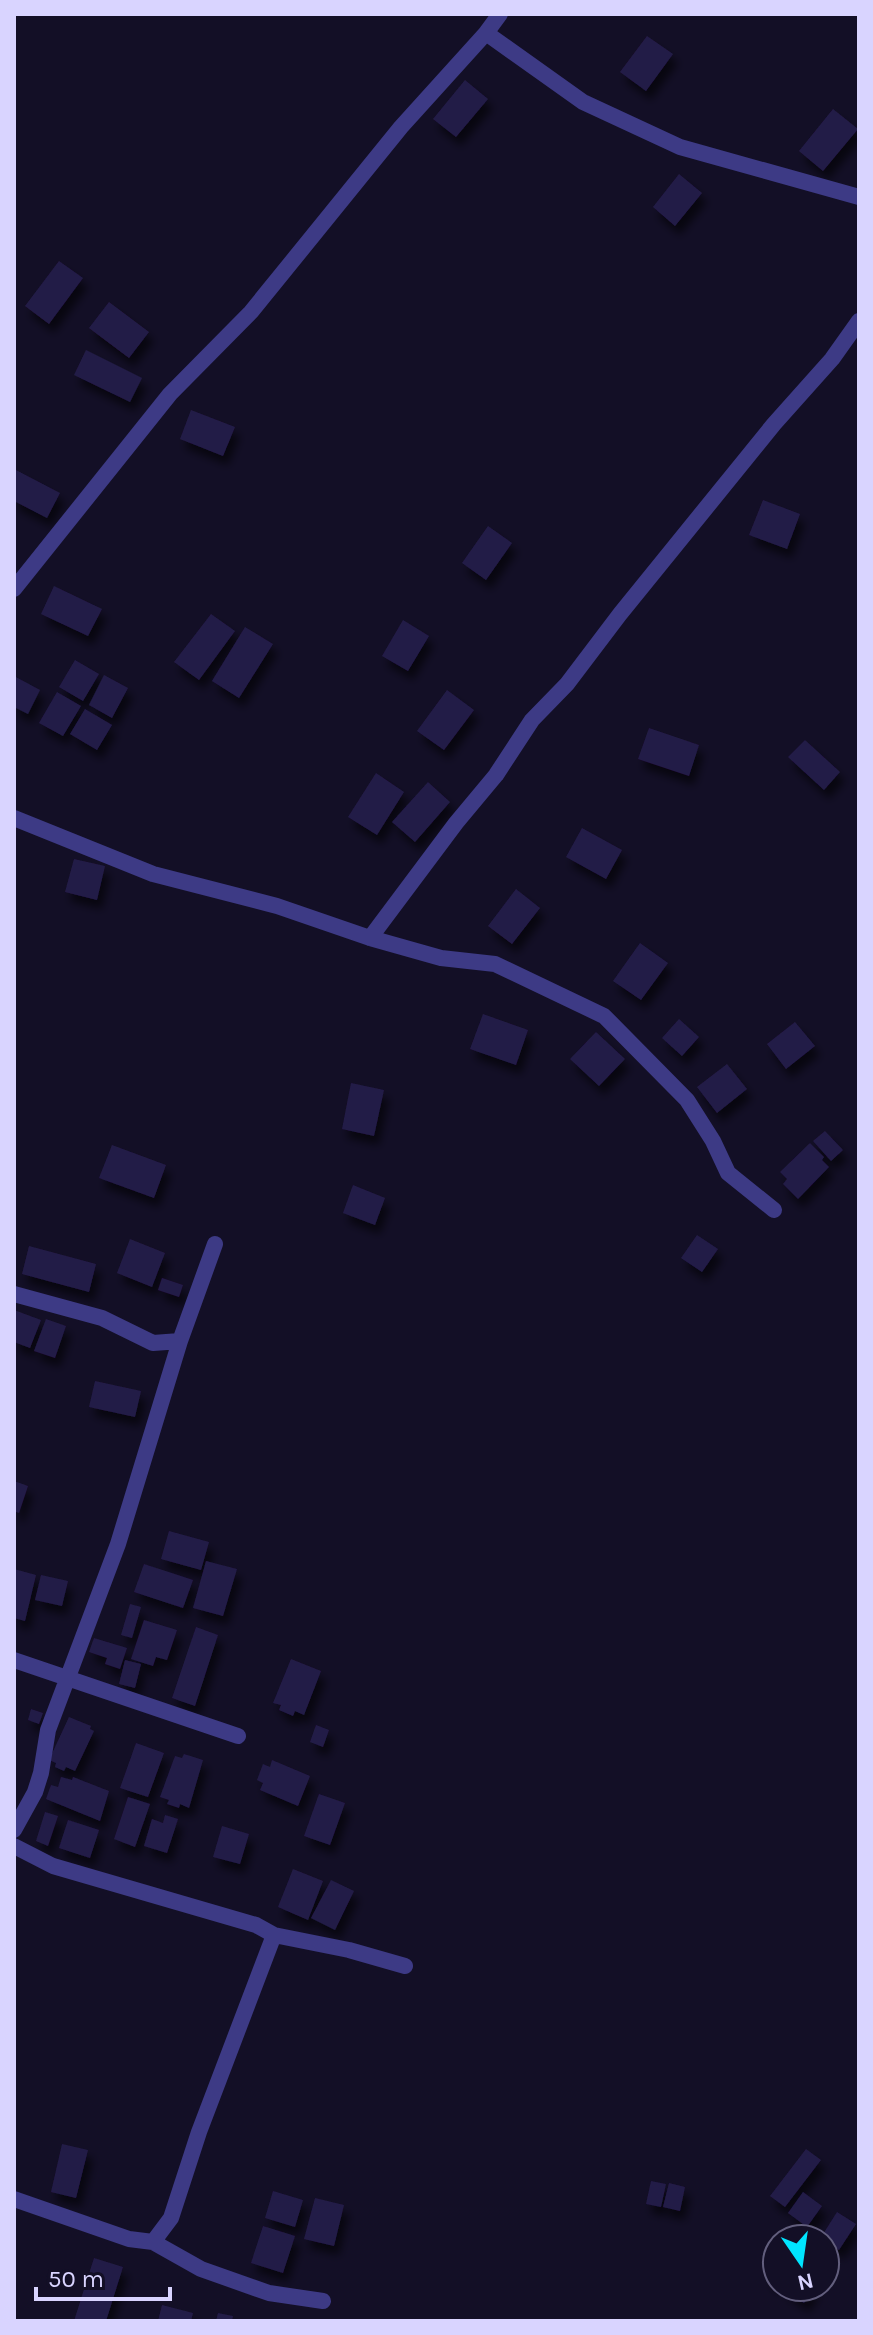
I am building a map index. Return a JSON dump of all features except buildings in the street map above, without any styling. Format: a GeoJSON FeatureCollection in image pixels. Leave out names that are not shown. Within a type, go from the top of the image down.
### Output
{"type":"FeatureCollection","features":[{"type":"Feature","properties":{"kind":"street"},"geometry":{"type":"LineString","coordinates":[[14,589],[170,394],[251,312],[401,127],[500,14]]}},
{"type":"Feature","properties":{"kind":"street"},"geometry":{"type":"LineString","coordinates":[[486,33],[583,102],[680,147],[859,197]]}},
{"type":"Feature","properties":{"kind":"street"},"geometry":{"type":"LineString","coordinates":[[370,938],[496,775],[532,720],[567,684],[765,435],[832,359],[859,321]]}},
{"type":"Feature","properties":{"kind":"street"},"geometry":{"type":"LineString","coordinates":[[14,818],[153,874],[277,906],[441,958],[495,964],[604,1016],[687,1100],[713,1141],[728,1173],[774,1210]]}},
{"type":"Feature","properties":{"kind":"street"},"geometry":{"type":"LineString","coordinates":[[14,1830],[35,1792],[48,1730],[118,1544],[180,1341],[215,1244]]}},
{"type":"Feature","properties":{"kind":"street"},"geometry":{"type":"LineString","coordinates":[[14,1294],[102,1318],[153,1343],[180,1341]]}},
{"type":"Feature","properties":{"kind":"street"},"geometry":{"type":"LineString","coordinates":[[14,1660],[238,1736]]}},
{"type":"Feature","properties":{"kind":"street"},"geometry":{"type":"LineString","coordinates":[[14,1846],[53,1866],[256,1925],[274,1935],[349,1950],[405,1966]]}},
{"type":"Feature","properties":{"kind":"street"},"geometry":{"type":"LineString","coordinates":[[153,2242],[171,2218],[199,2132],[274,1935]]}},
{"type":"Feature","properties":{"kind":"street"},"geometry":{"type":"LineString","coordinates":[[14,2199],[129,2239],[153,2242],[201,2269],[255,2288],[323,2301]]}}]}
